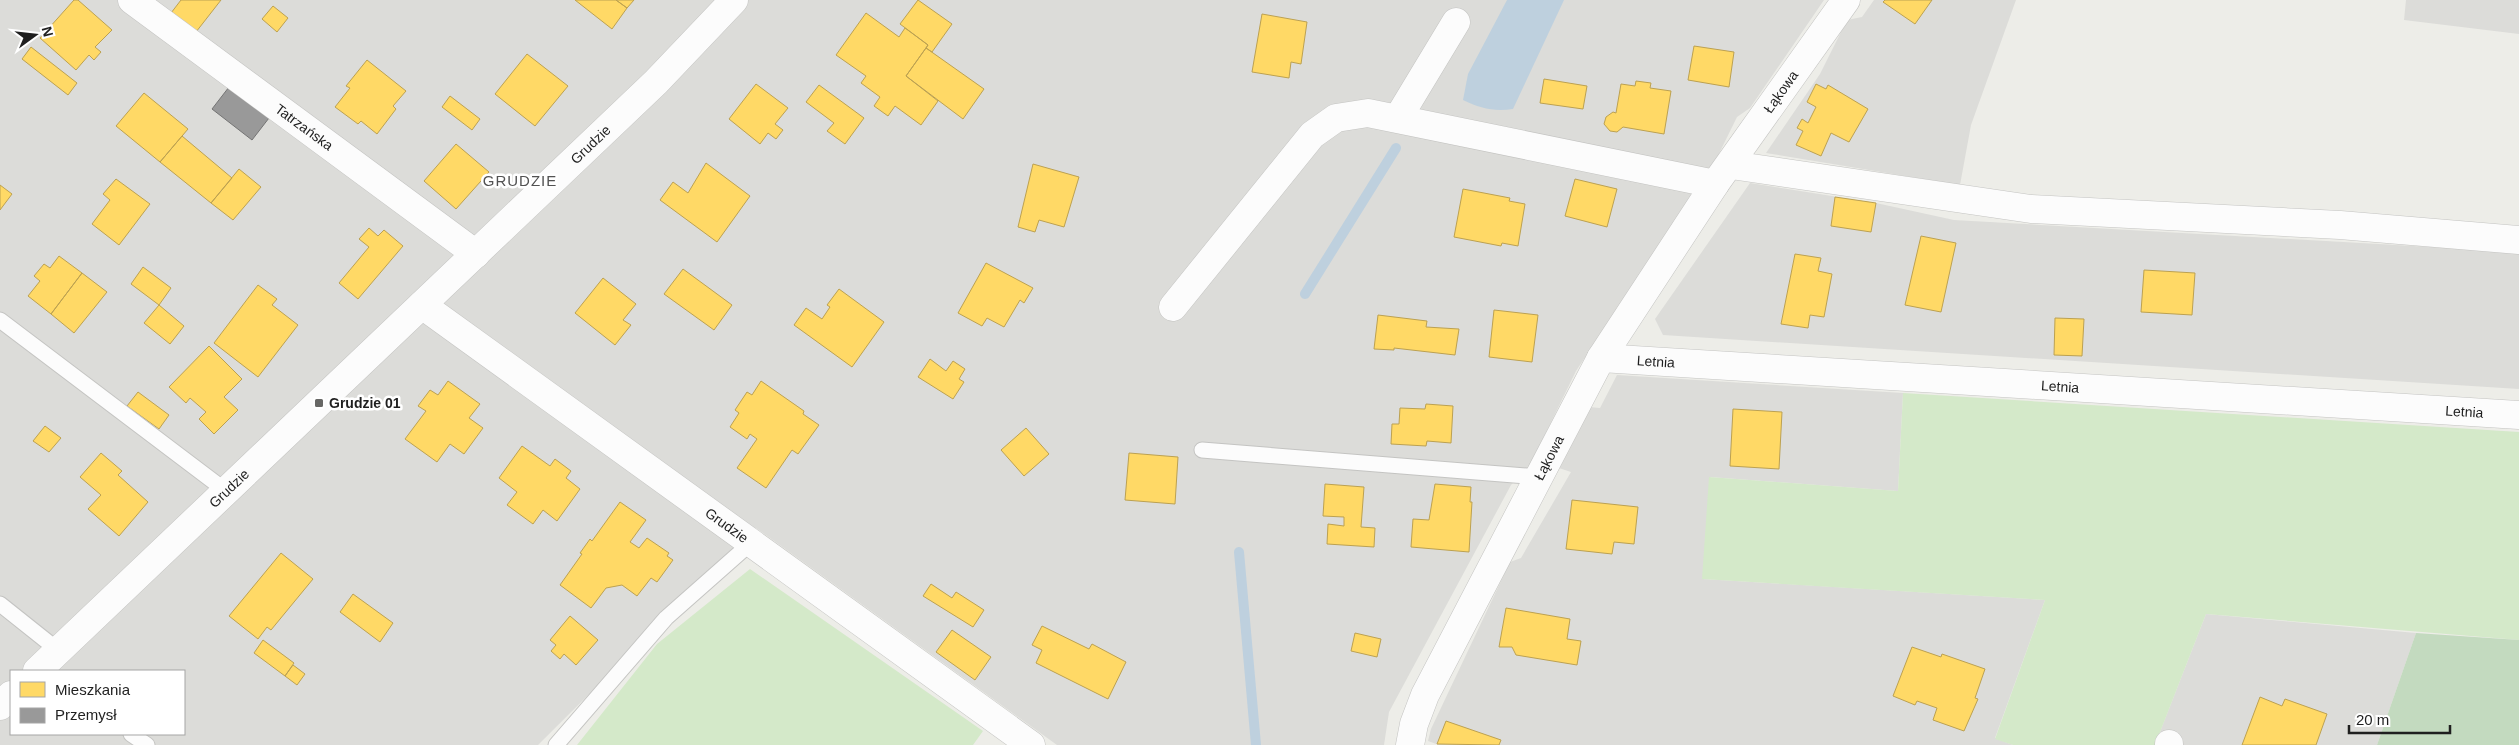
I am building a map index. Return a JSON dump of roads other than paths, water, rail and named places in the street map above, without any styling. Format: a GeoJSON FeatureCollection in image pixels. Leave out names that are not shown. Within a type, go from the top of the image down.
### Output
{"type":"FeatureCollection","features":[{"type":"Feature","properties":{"kind":"street","name":"Tatrzańska"},"geometry":{"type":"LineString","coordinates":[[132,0],[476,254]]}},
{"type":"Feature","properties":{"kind":"street","name":"Grudzie"},"geometry":{"type":"LineString","coordinates":[[40,670],[226,490],[656,82],[734,0]]}},
{"type":"Feature","properties":{"kind":"street","name":"Łąkowa"},"geometry":{"type":"LineString","coordinates":[[1410,745],[1414,724],[1425,695],[1601,358],[1723,174],[1846,0]]}},
{"type":"Feature","properties":{"kind":"street"},"geometry":{"type":"LineString","coordinates":[[1398,118],[1456,22]]}},
{"type":"Feature","properties":{"kind":"street"},"geometry":{"type":"LineString","coordinates":[[1173,307],[1312,135],[1336,118],[1368,113],[1723,174],[2031,208],[2340,225],[2519,240]]}},
{"type":"Feature","properties":{"kind":"street","name":"Grudzie"},"geometry":{"type":"LineString","coordinates":[[422,305],[1032,745]]}},
{"type":"Feature","properties":{"kind":"street","name":"Letnia"},"geometry":{"type":"LineString","coordinates":[[1601,358],[2519,415]]}},
{"type":"Feature","properties":{"kind":"street"},"geometry":{"type":"LineString","coordinates":[[0,706],[10,696]]}},
{"type":"Feature","properties":{"kind":"lane"},"geometry":{"type":"LineString","coordinates":[[0,320],[226,490]]}},
{"type":"Feature","properties":{"kind":"lane"},"geometry":{"type":"LineString","coordinates":[[1202,450],[1539,477]]}},
{"type":"Feature","properties":{"kind":"lane"},"geometry":{"type":"LineString","coordinates":[[556,745],[666,618],[752,542]]}},
{"type":"Feature","properties":{"kind":"lane"},"geometry":{"type":"LineString","coordinates":[[0,604],[59,651]]}},
{"type":"Feature","properties":{"kind":"lane"},"geometry":{"type":"LineString","coordinates":[[132,735],[147,745]]}},
{"type":"Feature","properties":{"kind":"water"},"geometry":{"type":"Polygon","coordinates":[[[1507,0],[1564,0],[1513,109],[1493,110],[1463,100],[1468,74],[1507,0]]]}},
{"type":"Feature","properties":{"kind":"waterway"},"geometry":{"type":"LineString","coordinates":[[1305,294],[1396,148]]}},
{"type":"Feature","properties":{"kind":"waterway"},"geometry":{"type":"LineString","coordinates":[[1239,552],[1256,745]]}},
{"type":"Feature","properties":{"kind":"place","name":"Grudzie 01"},"geometry":{"type":"Point","coordinates":[319,403]}},
{"type":"Feature","properties":{"kind":"district","name":"GRUDZIE"},"geometry":{"type":"Point","coordinates":[520,181]}}]}
